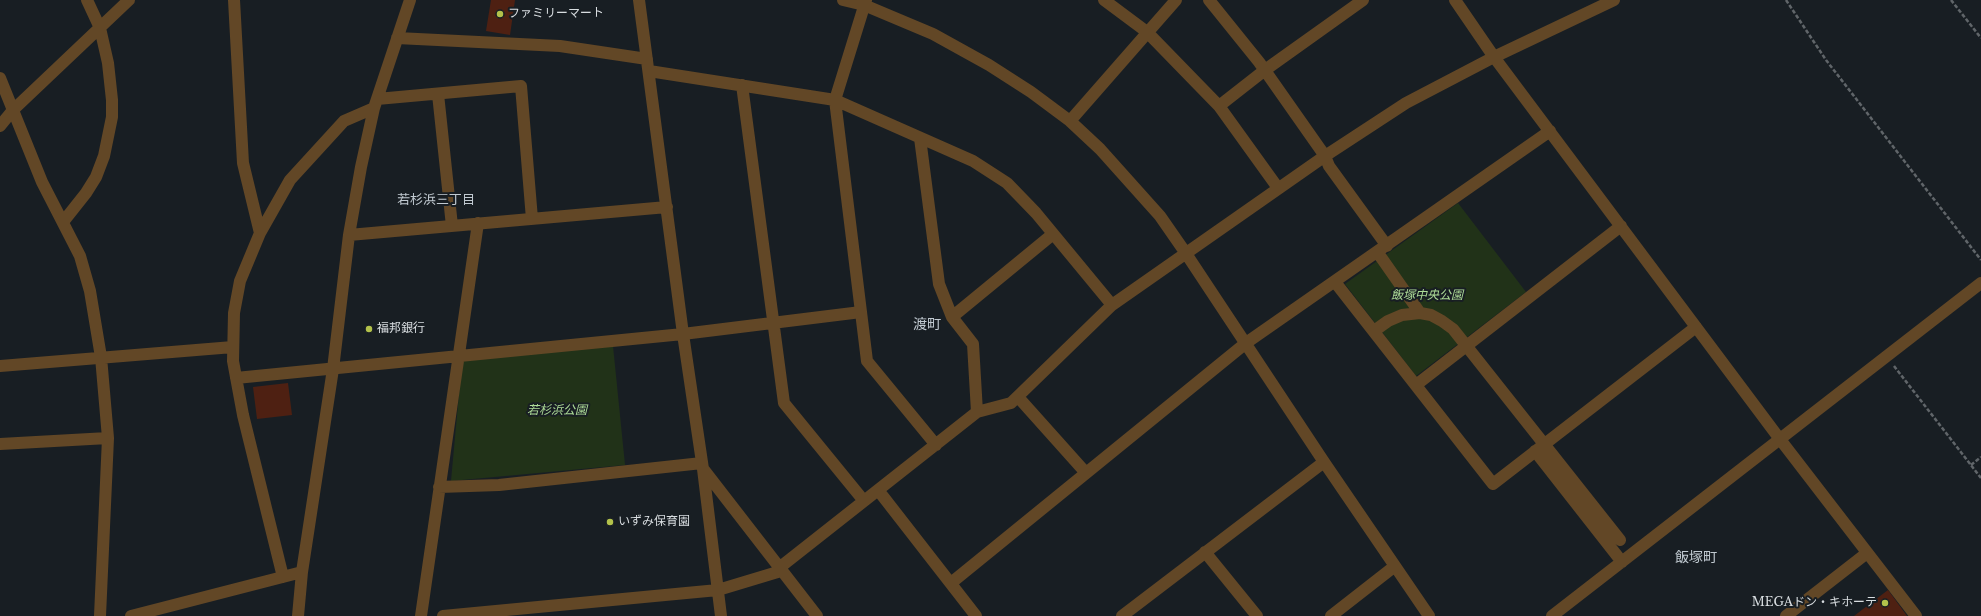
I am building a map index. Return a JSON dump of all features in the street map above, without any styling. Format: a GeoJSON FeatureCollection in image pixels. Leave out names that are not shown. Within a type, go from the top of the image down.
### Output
{"type":"FeatureCollection","features":[{"type":"Feature","properties":{"kind":"street"},"geometry":{"type":"LineString","coordinates":[[62,222],[86,193],[96,177],[109,137],[112,100],[108,63],[100,28],[87,0]]}},
{"type":"Feature","properties":{"kind":"street"},"geometry":{"type":"LineString","coordinates":[[0,126],[13,110],[129,0]]}},
{"type":"Feature","properties":{"kind":"street"},"geometry":{"type":"LineString","coordinates":[[234,0],[243,163],[260,233]]}},
{"type":"Feature","properties":{"kind":"street"},"geometry":{"type":"LineString","coordinates":[[298,616],[302,572],[333,369],[349,235],[361,167],[375,104],[410,0]]}},
{"type":"Feature","properties":{"kind":"street"},"geometry":{"type":"LineString","coordinates":[[639,0],[683,334],[703,466],[721,616]]}},
{"type":"Feature","properties":{"kind":"street"},"geometry":{"type":"LineString","coordinates":[[843,0],[865,2],[932,34],[989,65],[1031,92],[1070,121],[1100,148],[1160,216],[1429,616]]}},
{"type":"Feature","properties":{"kind":"street"},"geometry":{"type":"LineString","coordinates":[[1104,0],[1147,32],[1220,106],[1278,188]]}},
{"type":"Feature","properties":{"kind":"street"},"geometry":{"type":"LineString","coordinates":[[1070,121],[1176,0]]}},
{"type":"Feature","properties":{"kind":"street"},"geometry":{"type":"LineString","coordinates":[[1209,0],[1265,70],[1325,156],[1329,166],[1420,314]]}},
{"type":"Feature","properties":{"kind":"street"},"geometry":{"type":"LineString","coordinates":[[1220,106],[1265,70],[1363,0]]}},
{"type":"Feature","properties":{"kind":"street"},"geometry":{"type":"LineString","coordinates":[[1456,0],[1494,57],[1779,438],[1916,616]]}},
{"type":"Feature","properties":{"kind":"street"},"geometry":{"type":"LineString","coordinates":[[443,616],[718,590],[780,569],[977,412],[1011,403],[1112,305],[1185,252],[1278,188],[1406,103],[1494,57],[1614,0]]}},
{"type":"Feature","properties":{"kind":"street"},"geometry":{"type":"LineString","coordinates":[[865,2],[835,100],[867,361],[936,444]]}},
{"type":"Feature","properties":{"kind":"street"},"geometry":{"type":"LineString","coordinates":[[397,38],[560,46],[647,59]]}},
{"type":"Feature","properties":{"kind":"street"},"geometry":{"type":"LineString","coordinates":[[649,71],[835,100],[973,161],[1006,184],[1053,234],[1112,305]]}},
{"type":"Feature","properties":{"kind":"street"},"geometry":{"type":"LineString","coordinates":[[0,78],[42,182],[80,256],[90,291],[101,357],[108,438],[100,616]]}},
{"type":"Feature","properties":{"kind":"street"},"geometry":{"type":"LineString","coordinates":[[283,577],[243,415],[233,361],[233,347],[234,313],[240,281],[260,233],[290,180],[344,121],[375,104],[438,94],[521,86],[532,219]]}},
{"type":"Feature","properties":{"kind":"street"},"geometry":{"type":"LineString","coordinates":[[742,86],[772,323],[784,403],[864,502]]}},
{"type":"Feature","properties":{"kind":"street"},"geometry":{"type":"LineString","coordinates":[[438,94],[452,226]]}},
{"type":"Feature","properties":{"kind":"street"},"geometry":{"type":"LineString","coordinates":[[951,583],[1246,343],[1382,250],[1550,131]]}},
{"type":"Feature","properties":{"kind":"street"},"geometry":{"type":"LineString","coordinates":[[920,138],[939,284],[944,301],[952,317],[973,344],[977,412]]}},
{"type":"Feature","properties":{"kind":"street"},"geometry":{"type":"LineString","coordinates":[[349,235],[667,207]]}},
{"type":"Feature","properties":{"kind":"street"},"geometry":{"type":"LineString","coordinates":[[421,616],[478,223]]}},
{"type":"Feature","properties":{"kind":"street"},"geometry":{"type":"LineString","coordinates":[[1416,385],[1621,226]]}},
{"type":"Feature","properties":{"kind":"street"},"geometry":{"type":"LineString","coordinates":[[952,317],[1053,234]]}},
{"type":"Feature","properties":{"kind":"street"},"geometry":{"type":"LineString","coordinates":[[1336,282],[1493,484],[1696,327]]}},
{"type":"Feature","properties":{"kind":"street"},"geometry":{"type":"LineString","coordinates":[[1552,616],[1981,282]]}},
{"type":"Feature","properties":{"kind":"street"},"geometry":{"type":"LineString","coordinates":[[236,378],[683,334],[861,312]]}},
{"type":"Feature","properties":{"kind":"street"},"geometry":{"type":"LineString","coordinates":[[1374,331],[1388,321],[1402,315],[1420,314],[1431,315],[1453,329],[1467,346],[1622,562]]}},
{"type":"Feature","properties":{"kind":"street"},"geometry":{"type":"LineString","coordinates":[[0,366],[233,347]]}},
{"type":"Feature","properties":{"kind":"street"},"geometry":{"type":"LineString","coordinates":[[1018,397],[1086,474]]}},
{"type":"Feature","properties":{"kind":"street"},"geometry":{"type":"LineString","coordinates":[[0,444],[108,438]]}},
{"type":"Feature","properties":{"kind":"street"},"geometry":{"type":"LineString","coordinates":[[1540,448],[1620,540]]}},
{"type":"Feature","properties":{"kind":"street"},"geometry":{"type":"LineString","coordinates":[[1122,616],[1324,462]]}},
{"type":"Feature","properties":{"kind":"street"},"geometry":{"type":"LineString","coordinates":[[439,488],[499,485],[703,466]]}},
{"type":"Feature","properties":{"kind":"street"},"geometry":{"type":"LineString","coordinates":[[703,466],[817,616]]}},
{"type":"Feature","properties":{"kind":"street"},"geometry":{"type":"LineString","coordinates":[[878,490],[976,616]]}},
{"type":"Feature","properties":{"kind":"street"},"geometry":{"type":"LineString","coordinates":[[1206,552],[1257,616]]}},
{"type":"Feature","properties":{"kind":"street"},"geometry":{"type":"LineString","coordinates":[[1786,616],[1867,553]]}},
{"type":"Feature","properties":{"kind":"street"},"geometry":{"type":"LineString","coordinates":[[1330,616],[1395,566]]}},
{"type":"Feature","properties":{"kind":"street"},"geometry":{"type":"LineString","coordinates":[[131,616],[302,572]]}},
{"type":"Feature","properties":{"kind":"path"},"geometry":{"type":"LineString","coordinates":[[1786,0],[1826,60],[1981,260]]}},
{"type":"Feature","properties":{"kind":"path"},"geometry":{"type":"LineString","coordinates":[[1951,0],[1981,38]]}},
{"type":"Feature","properties":{"kind":"path"},"geometry":{"type":"LineString","coordinates":[[1886,355],[1981,478]]}},
{"type":"Feature","properties":{"kind":"path"},"geometry":{"type":"LineString","coordinates":[[1971,465],[1981,457]]}},
{"type":"Feature","properties":{"kind":"green space","name":"飯塚中央公園"},"geometry":{"type":"Polygon","coordinates":[[[1458,203],[1526,292],[1416,376],[1345,284],[1458,203]]]}},
{"type":"Feature","properties":{"kind":"green space","name":"若杉浜公園"},"geometry":{"type":"Polygon","coordinates":[[[613,346],[625,465],[451,481],[462,361],[613,346]]]}},
{"type":"Feature","properties":{"kind":"building"},"geometry":{"type":"Polygon","coordinates":[[[491,0],[515,0],[510,35],[486,31],[491,0]]]}},
{"type":"Feature","properties":{"kind":"building"},"geometry":{"type":"Polygon","coordinates":[[[288,383],[292,415],[257,419],[253,387],[288,383]]]}},
{"type":"Feature","properties":{"kind":"building","name":"MEGAドン・キホーテ"},"geometry":{"type":"Polygon","coordinates":[[[1888,590],[1907,616],[1854,616],[1888,590]]]}},
{"type":"Feature","properties":{"kind":"place","name":"ファミリーマート"},"geometry":{"type":"Point","coordinates":[500,14]}},
{"type":"Feature","properties":{"kind":"place","name":"福邦銀行"},"geometry":{"type":"Point","coordinates":[369,329]}},
{"type":"Feature","properties":{"kind":"place","name":"いずみ保育園"},"geometry":{"type":"Point","coordinates":[610,522]}},
{"type":"Feature","properties":{"kind":"place","name":"MEGAドン・キホーテ"},"geometry":{"type":"Point","coordinates":[1885,603]}},
{"type":"Feature","properties":{"kind":"district","name":"若杉浜三丁目"},"geometry":{"type":"Point","coordinates":[436,200]}},
{"type":"Feature","properties":{"kind":"district","name":"渡町"},"geometry":{"type":"Point","coordinates":[927,325]}},
{"type":"Feature","properties":{"kind":"district","name":"飯塚町"},"geometry":{"type":"Point","coordinates":[1696,558]}}]}
